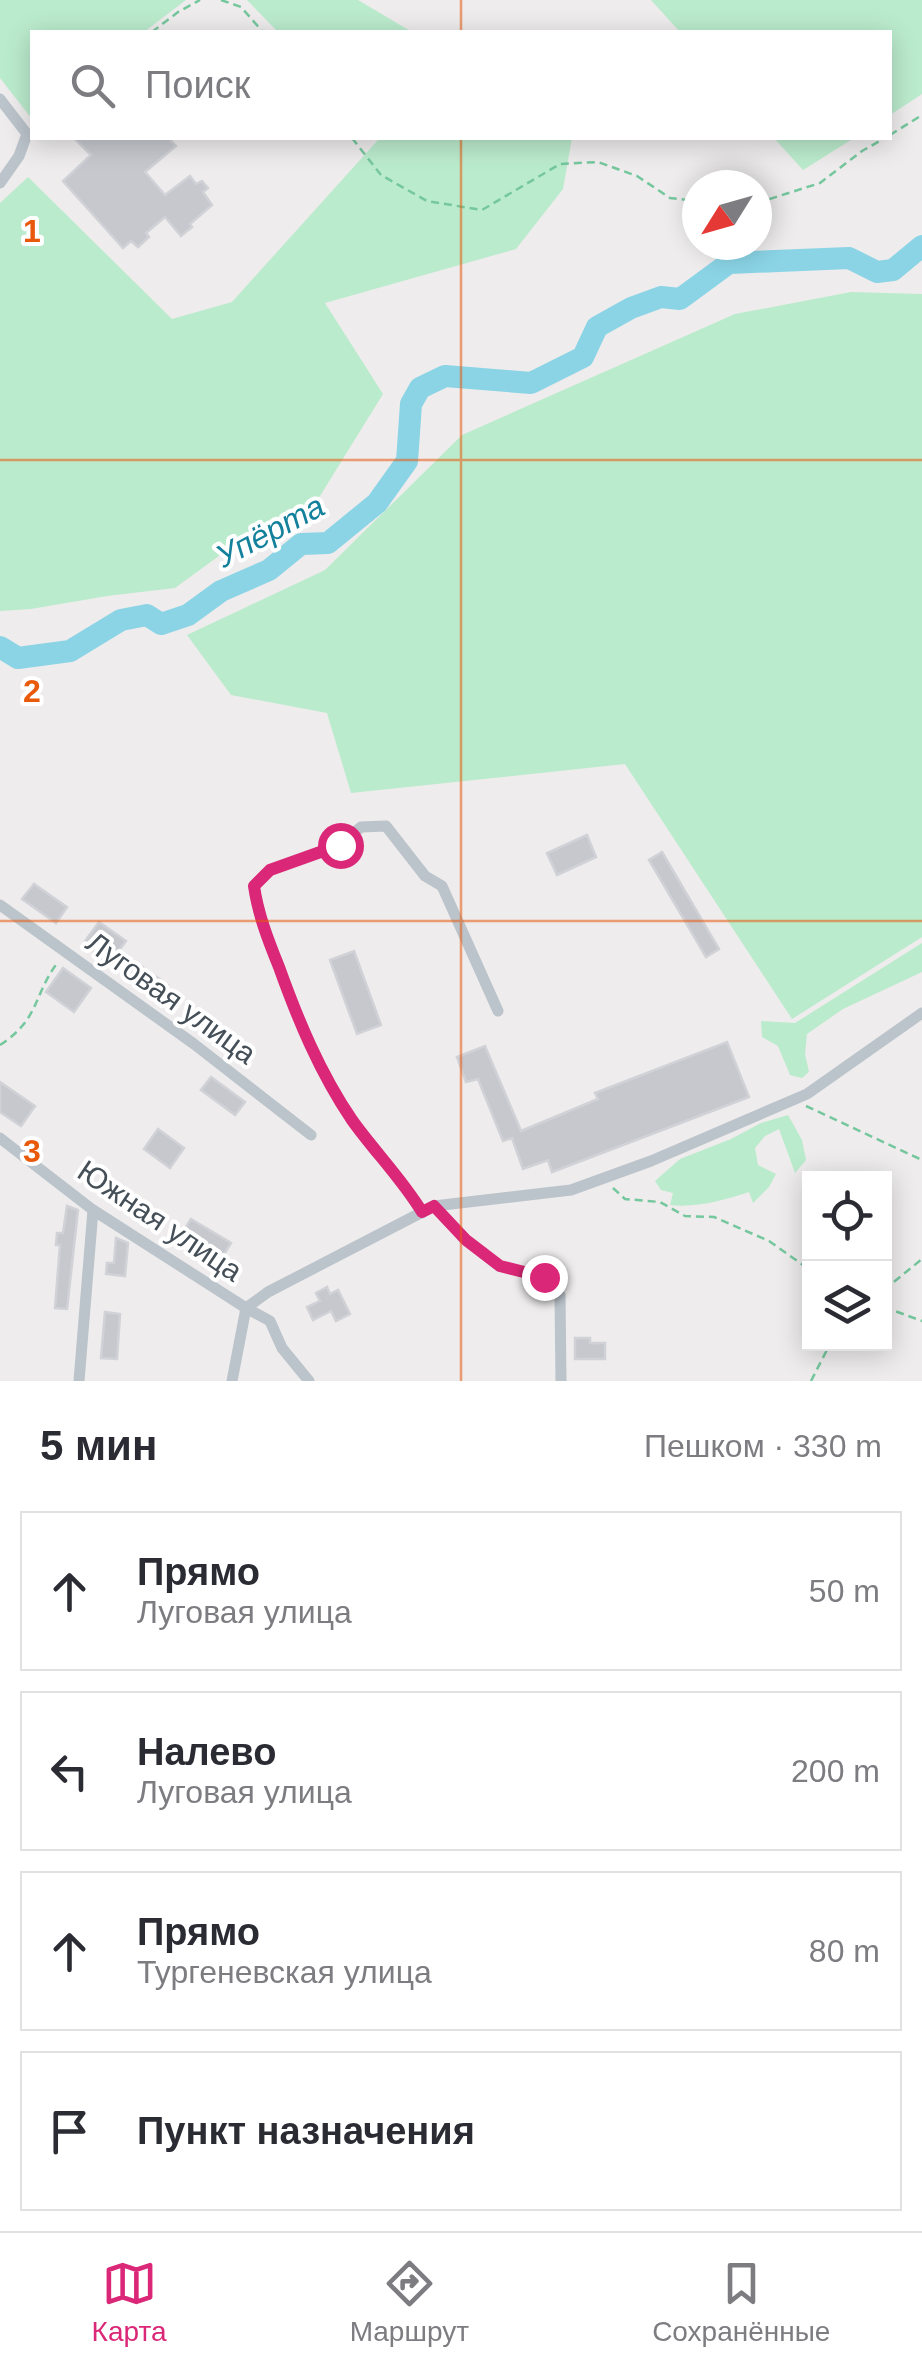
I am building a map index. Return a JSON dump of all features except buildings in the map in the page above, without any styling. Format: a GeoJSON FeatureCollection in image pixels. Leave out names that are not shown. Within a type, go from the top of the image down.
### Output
{"type":"FeatureCollection","features":[{"type":"Feature","properties":{"kind":"street"},"geometry":{"type":"LineString","coordinates":[[0,99],[27,134],[19,156],[0,183]]}},
{"type":"Feature","properties":{"kind":"street","name":"Луговая улица"},"geometry":{"type":"LineString","coordinates":[[422,1212],[332,1090],[295,1011],[257,910],[254,886],[270,870],[340,845],[361,827],[386,826],[425,876],[442,886],[498,1010]]}},
{"type":"Feature","properties":{"kind":"street","name":"Луговая улица"},"geometry":{"type":"LineString","coordinates":[[0,905],[194,1044],[310,1135]]}},
{"type":"Feature","properties":{"kind":"street"},"geometry":{"type":"LineString","coordinates":[[232,1381],[246,1308],[268,1292],[434,1206],[572,1190],[651,1161],[807,1094],[922,1013]]}},
{"type":"Feature","properties":{"kind":"street","name":"Южная улица"},"geometry":{"type":"LineString","coordinates":[[0,1138],[92,1210],[270,1321],[282,1348],[308,1381]]}},
{"type":"Feature","properties":{"kind":"street"},"geometry":{"type":"LineString","coordinates":[[434,1206],[466,1240],[500,1266],[544,1277],[560,1296],[561,1381]]}},
{"type":"Feature","properties":{"kind":"street"},"geometry":{"type":"LineString","coordinates":[[79,1381],[92,1210]]}},
{"type":"Feature","properties":{"kind":"path"},"geometry":{"type":"LineString","coordinates":[[155,30],[200,0]]}},
{"type":"Feature","properties":{"kind":"path"},"geometry":{"type":"LineString","coordinates":[[222,0],[241,8],[261,30]]}},
{"type":"Feature","properties":{"kind":"path"},"geometry":{"type":"LineString","coordinates":[[892,133],[922,115]]}},
{"type":"Feature","properties":{"kind":"path"},"geometry":{"type":"LineString","coordinates":[[354,140],[381,176],[427,201],[482,210],[560,164],[598,162],[637,176],[670,198],[682,199]]}},
{"type":"Feature","properties":{"kind":"path"},"geometry":{"type":"LineString","coordinates":[[772,199],[820,183],[881,140]]}},
{"type":"Feature","properties":{"kind":"path"},"geometry":{"type":"LineString","coordinates":[[0,1044],[29,1019],[45,979],[65,952]]}},
{"type":"Feature","properties":{"kind":"path"},"geometry":{"type":"LineString","coordinates":[[795,1099],[922,1160]]}},
{"type":"Feature","properties":{"kind":"path"},"geometry":{"type":"LineString","coordinates":[[602,1178],[625,1199],[660,1202],[686,1216],[714,1217],[769,1241],[802,1264]]}},
{"type":"Feature","properties":{"kind":"path"},"geometry":{"type":"LineString","coordinates":[[892,1283],[922,1259]]}},
{"type":"Feature","properties":{"kind":"path"},"geometry":{"type":"LineString","coordinates":[[892,1310],[922,1322]]}},
{"type":"Feature","properties":{"kind":"path"},"geometry":{"type":"LineString","coordinates":[[811,1381],[826,1351]]}},
{"type":"Feature","properties":{"kind":"green space"},"geometry":{"type":"Polygon","coordinates":[[[0,0],[186,0],[147,30],[30,30],[30,116],[0,78],[0,0]]]}},
{"type":"Feature","properties":{"kind":"green space"},"geometry":{"type":"Polygon","coordinates":[[[247,0],[358,0],[409,30],[276,30],[247,0]]]}},
{"type":"Feature","properties":{"kind":"green space"},"geometry":{"type":"Polygon","coordinates":[[[651,0],[922,0],[922,94],[892,114],[892,30],[678,30],[651,0]]]}},
{"type":"Feature","properties":{"kind":"green space"},"geometry":{"type":"Polygon","coordinates":[[[378,140],[572,140],[563,189],[516,249],[325,303],[383,394],[320,496],[223,553],[175,588],[0,611],[0,203],[28,177],[172,319],[232,302],[378,140]]]}},
{"type":"Feature","properties":{"kind":"green space"},"geometry":{"type":"Polygon","coordinates":[[[776,140],[851,140],[803,170],[776,140]]]}},
{"type":"Feature","properties":{"kind":"green space"},"geometry":{"type":"Polygon","coordinates":[[[851,292],[922,294],[922,937],[792,1019],[625,764],[351,793],[327,713],[231,695],[187,635],[325,570],[462,435],[735,314],[851,292]]]}},
{"type":"Feature","properties":{"kind":"green space"},"geometry":{"type":"Polygon","coordinates":[[[922,943],[922,972],[843,1009],[807,1034],[805,1054],[809,1072],[802,1078],[790,1075],[778,1046],[762,1037],[761,1021],[795,1023],[922,943]]]}},
{"type":"Feature","properties":{"kind":"green space"},"geometry":{"type":"Polygon","coordinates":[[[788,1115],[802,1140],[806,1160],[795,1173],[779,1129],[765,1136],[755,1148],[758,1165],[776,1174],[753,1203],[749,1192],[700,1204],[670,1205],[673,1193],[661,1190],[655,1181],[680,1159],[788,1115]]]}},
{"type":"Feature","properties":{"kind":"waterway","name":"Упёрта"},"geometry":{"type":"LineString","coordinates":[[0,647],[18,658],[70,651],[121,620],[147,615],[161,624],[188,615],[221,591],[269,570],[301,544],[328,543],[377,503],[407,461],[411,404],[420,388],[445,376],[531,383],[583,357],[597,327],[661,297],[680,299],[729,263],[849,258],[877,272],[893,270],[922,246]]}},
{"type":"Feature","properties":{"kind":"route"},"geometry":{"type":"LineString","coordinates":[[340,845],[270,870],[254,886],[257,910],[295,1011],[332,1090],[422,1212],[434,1206],[466,1240],[500,1266],[544,1277]]}}]}
